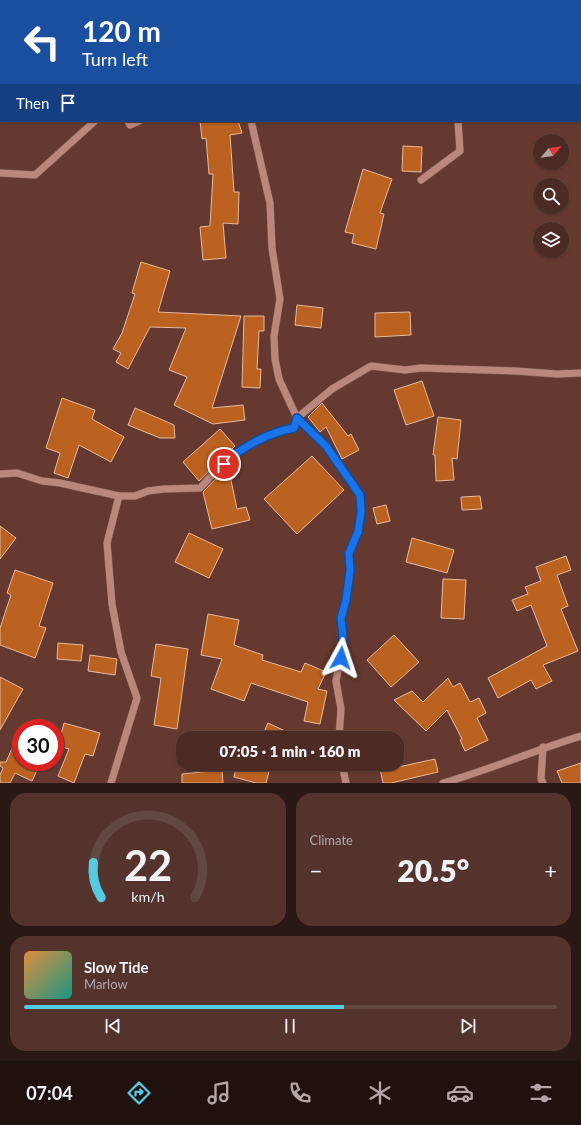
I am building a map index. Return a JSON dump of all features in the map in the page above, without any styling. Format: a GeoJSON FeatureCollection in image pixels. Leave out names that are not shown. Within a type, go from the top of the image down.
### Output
{"type":"FeatureCollection","features":[{"type":"Feature","properties":{"kind":"street"},"geometry":{"type":"LineString","coordinates":[[0,173],[35,175],[94,122]]}},
{"type":"Feature","properties":{"kind":"street"},"geometry":{"type":"LineString","coordinates":[[128,122],[130,125],[137,122]]}},
{"type":"Feature","properties":{"kind":"street"},"geometry":{"type":"LineString","coordinates":[[251,122],[270,203],[272,248],[280,299],[274,336],[275,359],[279,379],[297,418],[326,446],[360,495],[359,525],[349,553],[350,571],[346,600],[341,618],[342,650],[336,681],[341,709],[339,731]]}},
{"type":"Feature","properties":{"kind":"street"},"geometry":{"type":"LineString","coordinates":[[421,180],[460,151],[458,122]]}},
{"type":"Feature","properties":{"kind":"street"},"geometry":{"type":"LineString","coordinates":[[0,474],[17,473],[42,481],[60,483],[119,496],[135,496],[148,491],[164,489],[200,488],[232,456],[276,433],[294,428],[297,418],[332,389],[371,366],[405,370],[421,368],[557,374],[581,373]]}},
{"type":"Feature","properties":{"kind":"street"},"geometry":{"type":"LineString","coordinates":[[111,783],[137,698],[121,652],[112,604],[107,543],[119,496]]}},
{"type":"Feature","properties":{"kind":"street"},"geometry":{"type":"LineString","coordinates":[[443,783],[462,778],[543,747],[581,736]]}},
{"type":"Feature","properties":{"kind":"street"},"geometry":{"type":"LineString","coordinates":[[543,747],[541,779],[543,783]]}},
{"type":"Feature","properties":{"kind":"street"},"geometry":{"type":"LineString","coordinates":[[343,771],[346,783]]}},
{"type":"Feature","properties":{"kind":"building"},"geometry":{"type":"Polygon","coordinates":[[[200,122],[238,122],[242,133],[230,135],[234,192],[239,192],[238,224],[223,223],[226,258],[203,260],[200,227],[210,226],[213,174],[209,174],[206,138],[202,139],[200,122]]]}},
{"type":"Feature","properties":{"kind":"building"},"geometry":{"type":"Polygon","coordinates":[[[403,146],[422,147],[421,172],[402,171],[403,146]]]}},
{"type":"Feature","properties":{"kind":"building"},"geometry":{"type":"Polygon","coordinates":[[[363,169],[392,179],[380,213],[384,214],[376,249],[352,243],[354,234],[345,232],[363,169]]]}},
{"type":"Feature","properties":{"kind":"building"},"geometry":{"type":"Polygon","coordinates":[[[141,262],[170,271],[158,312],[241,316],[212,408],[243,405],[245,420],[213,424],[174,405],[187,377],[169,370],[186,328],[150,327],[128,369],[116,362],[121,353],[113,349],[122,333],[135,294],[132,293],[141,262]]]}},
{"type":"Feature","properties":{"kind":"building"},"geometry":{"type":"Polygon","coordinates":[[[297,305],[323,308],[321,328],[295,325],[297,305]]]}},
{"type":"Feature","properties":{"kind":"building"},"geometry":{"type":"Polygon","coordinates":[[[410,312],[411,335],[375,337],[375,313],[410,312]]]}},
{"type":"Feature","properties":{"kind":"building"},"geometry":{"type":"Polygon","coordinates":[[[244,316],[264,316],[264,331],[259,331],[257,369],[261,369],[260,388],[242,387],[244,316]]]}},
{"type":"Feature","properties":{"kind":"building"},"geometry":{"type":"Polygon","coordinates":[[[422,381],[434,416],[406,425],[394,390],[422,381]]]}},
{"type":"Feature","properties":{"kind":"building"},"geometry":{"type":"Polygon","coordinates":[[[62,398],[95,410],[92,419],[124,437],[111,462],[79,445],[68,478],[54,473],[60,453],[46,448],[62,398]]]}},
{"type":"Feature","properties":{"kind":"building"},"geometry":{"type":"Polygon","coordinates":[[[322,403],[348,436],[351,434],[359,450],[342,459],[326,427],[320,432],[308,417],[322,403]]]}},
{"type":"Feature","properties":{"kind":"building"},"geometry":{"type":"Polygon","coordinates":[[[135,408],[174,425],[175,438],[160,438],[128,425],[135,408]]]}},
{"type":"Feature","properties":{"kind":"building"},"geometry":{"type":"Polygon","coordinates":[[[438,417],[461,420],[457,459],[452,458],[454,480],[436,481],[435,455],[433,455],[438,417]]]}},
{"type":"Feature","properties":{"kind":"building"},"geometry":{"type":"Polygon","coordinates":[[[220,429],[235,446],[199,481],[183,462],[220,429]]]}},
{"type":"Feature","properties":{"kind":"building"},"geometry":{"type":"Polygon","coordinates":[[[312,456],[344,490],[297,534],[264,499],[312,456]]]}},
{"type":"Feature","properties":{"kind":"building"},"geometry":{"type":"Polygon","coordinates":[[[228,466],[235,477],[231,480],[237,509],[246,507],[250,520],[212,529],[203,492],[228,466]]]}},
{"type":"Feature","properties":{"kind":"building"},"geometry":{"type":"Polygon","coordinates":[[[480,496],[482,509],[462,510],[461,497],[480,496]]]}},
{"type":"Feature","properties":{"kind":"building"},"geometry":{"type":"Polygon","coordinates":[[[386,505],[390,521],[377,524],[373,508],[386,505]]]}},
{"type":"Feature","properties":{"kind":"building"},"geometry":{"type":"Polygon","coordinates":[[[0,526],[16,538],[0,559],[0,526]]]}},
{"type":"Feature","properties":{"kind":"building"},"geometry":{"type":"Polygon","coordinates":[[[189,533],[223,549],[209,578],[175,562],[189,533]]]}},
{"type":"Feature","properties":{"kind":"building"},"geometry":{"type":"Polygon","coordinates":[[[412,538],[454,550],[447,573],[406,562],[412,538]]]}},
{"type":"Feature","properties":{"kind":"building"},"geometry":{"type":"Polygon","coordinates":[[[566,556],[571,570],[557,575],[568,606],[561,609],[578,651],[543,665],[552,681],[536,689],[531,680],[498,698],[488,678],[547,646],[531,605],[517,611],[512,600],[528,594],[525,587],[541,581],[536,567],[566,556]]]}},
{"type":"Feature","properties":{"kind":"building"},"geometry":{"type":"Polygon","coordinates":[[[15,570],[53,583],[39,626],[46,628],[35,658],[0,645],[0,628],[11,595],[7,593],[15,570]]]}},
{"type":"Feature","properties":{"kind":"building"},"geometry":{"type":"Polygon","coordinates":[[[443,579],[466,580],[464,619],[441,618],[443,579]]]}},
{"type":"Feature","properties":{"kind":"building"},"geometry":{"type":"Polygon","coordinates":[[[208,614],[239,620],[234,645],[263,655],[262,660],[301,672],[305,663],[326,672],[318,689],[327,691],[320,724],[304,721],[308,702],[251,683],[244,701],[211,689],[222,659],[201,655],[208,614]]]}},
{"type":"Feature","properties":{"kind":"building"},"geometry":{"type":"Polygon","coordinates":[[[394,635],[419,662],[391,687],[367,660],[394,635]]]}},
{"type":"Feature","properties":{"kind":"building"},"geometry":{"type":"Polygon","coordinates":[[[58,643],[83,645],[81,661],[57,659],[58,643]]]}},
{"type":"Feature","properties":{"kind":"building"},"geometry":{"type":"Polygon","coordinates":[[[156,644],[188,649],[177,729],[154,725],[161,678],[151,676],[156,644]]]}},
{"type":"Feature","properties":{"kind":"building"},"geometry":{"type":"Polygon","coordinates":[[[90,655],[117,659],[115,675],[88,671],[90,655]]]}},
{"type":"Feature","properties":{"kind":"building"},"geometry":{"type":"Polygon","coordinates":[[[0,677],[23,689],[0,730],[0,677]]]}},
{"type":"Feature","properties":{"kind":"building"},"geometry":{"type":"Polygon","coordinates":[[[448,678],[453,687],[460,683],[470,702],[479,698],[486,713],[477,718],[488,740],[465,751],[460,740],[462,739],[447,710],[426,731],[394,700],[412,691],[423,702],[448,678]]]}},
{"type":"Feature","properties":{"kind":"building"},"geometry":{"type":"Polygon","coordinates":[[[64,723],[100,733],[93,756],[85,754],[74,783],[58,776],[60,771],[64,771],[64,761],[69,749],[64,748],[64,723]]]}},
{"type":"Feature","properties":{"kind":"building"},"geometry":{"type":"Polygon","coordinates":[[[268,723],[285,731],[264,731],[268,723]]]}},
{"type":"Feature","properties":{"kind":"building"},"geometry":{"type":"Polygon","coordinates":[[[12,748],[12,771],[37,771],[32,781],[15,773],[10,783],[0,783],[0,775],[3,768],[0,766],[0,762],[6,762],[12,748]]]}},
{"type":"Feature","properties":{"kind":"building"},"geometry":{"type":"Polygon","coordinates":[[[435,759],[438,772],[391,783],[383,783],[380,771],[404,771],[404,766],[435,759]]]}},
{"type":"Feature","properties":{"kind":"building"},"geometry":{"type":"Polygon","coordinates":[[[581,763],[581,783],[562,783],[557,771],[581,763]]]}},
{"type":"Feature","properties":{"kind":"building"},"geometry":{"type":"Polygon","coordinates":[[[222,771],[223,783],[182,783],[182,774],[222,771]]]}},
{"type":"Feature","properties":{"kind":"building"},"geometry":{"type":"Polygon","coordinates":[[[235,771],[269,771],[266,783],[256,783],[234,777],[235,771]]]}},
{"type":"Feature","properties":{"kind":"route"},"geometry":{"type":"LineString","coordinates":[[224,464],[232,456],[265,438],[282,430],[294,428],[297,418],[326,446],[352,481],[360,495],[361,512],[358,532],[349,553],[350,571],[346,600],[341,618],[343,637],[341,658]]}}]}
